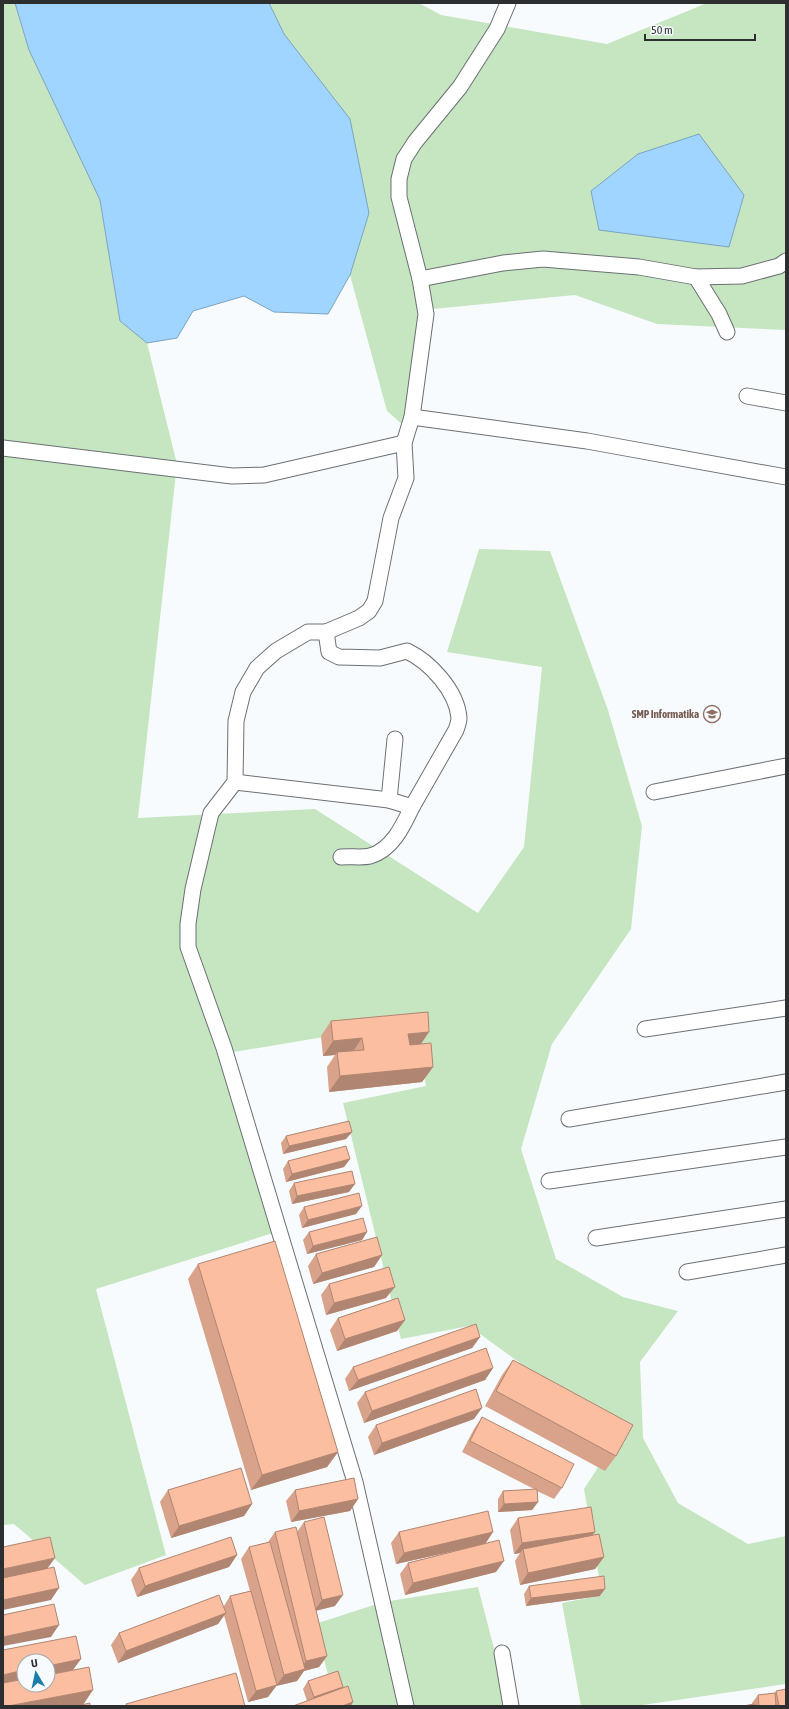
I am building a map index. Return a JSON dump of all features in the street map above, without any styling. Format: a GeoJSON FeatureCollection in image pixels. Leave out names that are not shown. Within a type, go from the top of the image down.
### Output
{"type":"FeatureCollection","features":[{"type":"Feature","properties":{"kind":"street"},"geometry":{"type":"LineString","coordinates":[[406,1706],[355,1482],[224,1048],[188,947],[188,924],[193,889],[211,813],[235,782],[236,721],[243,692],[257,668],[276,651],[308,632],[326,632],[359,618],[369,611],[375,601],[391,518],[406,478],[404,443],[412,417],[426,314],[420,279],[399,196],[399,179],[404,159],[415,142],[460,87],[497,29],[508,3]]}},
{"type":"Feature","properties":{"kind":"street"},"geometry":{"type":"LineString","coordinates":[[420,279],[503,263],[543,259],[639,267],[696,277],[742,276],[779,266],[786,261]]}},
{"type":"Feature","properties":{"kind":"street"},"geometry":{"type":"LineString","coordinates":[[696,277],[719,314],[727,332]]}},
{"type":"Feature","properties":{"kind":"street"},"geometry":{"type":"LineString","coordinates":[[747,396],[786,403]]}},
{"type":"Feature","properties":{"kind":"street"},"geometry":{"type":"LineString","coordinates":[[412,417],[587,441],[786,477]]}},
{"type":"Feature","properties":{"kind":"street"},"geometry":{"type":"LineString","coordinates":[[3,448],[232,476],[264,475],[404,443]]}},
{"type":"Feature","properties":{"kind":"street"},"geometry":{"type":"LineString","coordinates":[[326,632],[329,652],[340,657],[380,658],[407,651],[418,656],[442,680],[452,694],[459,719],[456,730],[394,840],[370,856],[341,857]]}},
{"type":"Feature","properties":{"kind":"street"},"geometry":{"type":"LineString","coordinates":[[389,800],[395,739]]}},
{"type":"Feature","properties":{"kind":"street"},"geometry":{"type":"LineString","coordinates":[[654,792],[786,766]]}},
{"type":"Feature","properties":{"kind":"street"},"geometry":{"type":"LineString","coordinates":[[235,782],[389,800],[412,807]]}},
{"type":"Feature","properties":{"kind":"street"},"geometry":{"type":"LineString","coordinates":[[645,1029],[786,1008]]}},
{"type":"Feature","properties":{"kind":"street"},"geometry":{"type":"LineString","coordinates":[[569,1119],[786,1082]]}},
{"type":"Feature","properties":{"kind":"street"},"geometry":{"type":"LineString","coordinates":[[549,1181],[786,1147]]}},
{"type":"Feature","properties":{"kind":"street"},"geometry":{"type":"LineString","coordinates":[[596,1238],[786,1209]]}},
{"type":"Feature","properties":{"kind":"street"},"geometry":{"type":"LineString","coordinates":[[688,1272],[786,1255]]}},
{"type":"Feature","properties":{"kind":"street"},"geometry":{"type":"LineString","coordinates":[[502,1653],[511,1706]]}},
{"type":"Feature","properties":{"kind":"green space"},"geometry":{"type":"Polygon","coordinates":[[[3,3],[15,3],[29,50],[100,200],[120,321],[147,343],[177,464],[138,818],[315,809],[478,913],[524,847],[542,667],[447,652],[479,549],[550,551],[608,710],[642,826],[631,929],[552,1044],[521,1149],[556,1259],[623,1297],[678,1311],[640,1362],[643,1438],[678,1503],[748,1544],[786,1536],[786,1684],[636,1706],[581,1706],[562,1603],[602,1595],[584,1489],[619,1435],[469,1326],[401,1339],[343,1103],[426,1086],[413,1022],[222,1054],[273,1233],[96,1289],[166,1555],[85,1585],[14,1524],[3,1525],[3,3]]]}},
{"type":"Feature","properties":{"kind":"green space"},"geometry":{"type":"Polygon","coordinates":[[[269,3],[419,3],[441,15],[607,44],[707,3],[786,3],[786,330],[657,324],[575,295],[433,309],[413,434],[387,411],[350,275],[369,213],[269,3]]]}},
{"type":"Feature","properties":{"kind":"green space"},"geometry":{"type":"Polygon","coordinates":[[[478,1587],[509,1706],[336,1706],[315,1624],[383,1602],[478,1587]]]}},
{"type":"Feature","properties":{"kind":"water"},"geometry":{"type":"Polygon","coordinates":[[[15,3],[269,3],[284,34],[350,119],[369,213],[350,275],[328,314],[274,312],[244,296],[193,311],[177,338],[147,343],[120,321],[100,200],[29,50],[15,3]]]}},
{"type":"Feature","properties":{"kind":"water"},"geometry":{"type":"Polygon","coordinates":[[[699,134],[744,195],[729,247],[599,230],[591,191],[638,154],[699,134]]]}},
{"type":"Feature","properties":{"kind":"building"},"geometry":{"type":"Polygon","coordinates":[[[428,1012],[429,1032],[408,1034],[410,1045],[431,1043],[433,1067],[340,1076],[337,1052],[364,1050],[362,1038],[333,1041],[331,1021],[428,1012]]]}},
{"type":"Feature","properties":{"kind":"building"},"geometry":{"type":"Polygon","coordinates":[[[349,1121],[352,1132],[289,1146],[286,1136],[349,1121]]]}},
{"type":"Feature","properties":{"kind":"building"},"geometry":{"type":"Polygon","coordinates":[[[346,1146],[350,1159],[292,1174],[288,1161],[346,1146]]]}},
{"type":"Feature","properties":{"kind":"building"},"geometry":{"type":"Polygon","coordinates":[[[352,1171],[355,1184],[297,1196],[294,1183],[352,1171]]]}},
{"type":"Feature","properties":{"kind":"building"},"geometry":{"type":"Polygon","coordinates":[[[359,1193],[362,1206],[308,1220],[304,1207],[359,1193]]]}},
{"type":"Feature","properties":{"kind":"building"},"geometry":{"type":"Polygon","coordinates":[[[363,1218],[367,1232],[313,1246],[309,1232],[363,1218]]]}},
{"type":"Feature","properties":{"kind":"building"},"geometry":{"type":"Polygon","coordinates":[[[377,1237],[382,1255],[322,1273],[316,1254],[377,1237]]]}},
{"type":"Feature","properties":{"kind":"building"},"geometry":{"type":"Polygon","coordinates":[[[275,1241],[338,1452],[262,1475],[198,1264],[275,1241]]]}},
{"type":"Feature","properties":{"kind":"building"},"geometry":{"type":"Polygon","coordinates":[[[389,1267],[395,1287],[334,1303],[329,1284],[389,1267]]]}},
{"type":"Feature","properties":{"kind":"building"},"geometry":{"type":"Polygon","coordinates":[[[398,1298],[405,1320],[345,1339],[338,1318],[398,1298]]]}},
{"type":"Feature","properties":{"kind":"building"},"geometry":{"type":"Polygon","coordinates":[[[476,1324],[480,1337],[358,1380],[353,1367],[476,1324]]]}},
{"type":"Feature","properties":{"kind":"building"},"geometry":{"type":"Polygon","coordinates":[[[486,1348],[493,1368],[372,1411],[365,1392],[486,1348]]]}},
{"type":"Feature","properties":{"kind":"building"},"geometry":{"type":"Polygon","coordinates":[[[513,1360],[633,1425],[616,1456],[496,1391],[513,1360]]]}},
{"type":"Feature","properties":{"kind":"building"},"geometry":{"type":"Polygon","coordinates":[[[476,1389],[482,1408],[382,1443],[376,1425],[476,1389]]]}},
{"type":"Feature","properties":{"kind":"building"},"geometry":{"type":"Polygon","coordinates":[[[482,1417],[574,1464],[562,1488],[470,1441],[482,1417]]]}},
{"type":"Feature","properties":{"kind":"building"},"geometry":{"type":"Polygon","coordinates":[[[241,1468],[252,1504],[179,1526],[168,1490],[241,1468]]]}},
{"type":"Feature","properties":{"kind":"building"},"geometry":{"type":"Polygon","coordinates":[[[354,1478],[358,1499],[299,1511],[295,1490],[354,1478]]]}},
{"type":"Feature","properties":{"kind":"building"},"geometry":{"type":"Polygon","coordinates":[[[537,1489],[538,1502],[504,1504],[503,1491],[537,1489]]]}},
{"type":"Feature","properties":{"kind":"building"},"geometry":{"type":"Polygon","coordinates":[[[591,1507],[595,1532],[522,1543],[518,1518],[591,1507]]]}},
{"type":"Feature","properties":{"kind":"building"},"geometry":{"type":"Polygon","coordinates":[[[488,1511],[493,1532],[404,1553],[399,1532],[488,1511]]]}},
{"type":"Feature","properties":{"kind":"building"},"geometry":{"type":"Polygon","coordinates":[[[324,1517],[343,1595],[322,1600],[304,1522],[324,1517]]]}},
{"type":"Feature","properties":{"kind":"building"},"geometry":{"type":"Polygon","coordinates":[[[296,1527],[327,1656],[306,1661],[275,1532],[296,1527]]]}},
{"type":"Feature","properties":{"kind":"building"},"geometry":{"type":"Polygon","coordinates":[[[599,1534],[604,1557],[528,1573],[523,1549],[599,1534]]]}},
{"type":"Feature","properties":{"kind":"building"},"geometry":{"type":"Polygon","coordinates":[[[50,1537],[55,1558],[3,1569],[3,1547],[50,1537]]]}},
{"type":"Feature","properties":{"kind":"building"},"geometry":{"type":"Polygon","coordinates":[[[231,1537],[237,1555],[145,1586],[139,1568],[231,1537]]]}},
{"type":"Feature","properties":{"kind":"building"},"geometry":{"type":"Polygon","coordinates":[[[499,1540],[504,1561],[413,1583],[408,1563],[499,1540]]]}},
{"type":"Feature","properties":{"kind":"building"},"geometry":{"type":"Polygon","coordinates":[[[270,1542],[305,1669],[284,1675],[249,1547],[270,1542]]]}},
{"type":"Feature","properties":{"kind":"building"},"geometry":{"type":"Polygon","coordinates":[[[54,1567],[59,1588],[3,1600],[3,1578],[54,1567]]]}},
{"type":"Feature","properties":{"kind":"building"},"geometry":{"type":"Polygon","coordinates":[[[604,1576],[605,1589],[531,1598],[529,1586],[604,1576]]]}},
{"type":"Feature","properties":{"kind":"building"},"geometry":{"type":"Polygon","coordinates":[[[251,1591],[277,1685],[256,1691],[230,1596],[251,1591]]]}},
{"type":"Feature","properties":{"kind":"building"},"geometry":{"type":"Polygon","coordinates":[[[219,1595],[226,1613],[126,1651],[119,1633],[219,1595]]]}},
{"type":"Feature","properties":{"kind":"building"},"geometry":{"type":"Polygon","coordinates":[[[54,1604],[59,1625],[3,1637],[3,1615],[54,1604]]]}},
{"type":"Feature","properties":{"kind":"building"},"geometry":{"type":"Polygon","coordinates":[[[76,1636],[81,1659],[56,1664],[56,1653],[16,1653],[16,1672],[3,1675],[3,1650],[76,1636]]]}},
{"type":"Feature","properties":{"kind":"building"},"geometry":{"type":"Polygon","coordinates":[[[89,1667],[93,1690],[3,1706],[3,1683],[16,1681],[16,1693],[56,1693],[56,1673],[89,1667]]]}},
{"type":"Feature","properties":{"kind":"building"},"geometry":{"type":"Polygon","coordinates":[[[338,1671],[343,1687],[314,1697],[308,1681],[338,1671]]]}},
{"type":"Feature","properties":{"kind":"building"},"geometry":{"type":"Polygon","coordinates":[[[236,1673],[245,1706],[127,1706],[126,1704],[236,1673]]]}},
{"type":"Feature","properties":{"kind":"building"},"geometry":{"type":"Polygon","coordinates":[[[348,1686],[353,1702],[342,1706],[293,1706],[348,1686]]]}},
{"type":"Feature","properties":{"kind":"building"},"geometry":{"type":"Polygon","coordinates":[[[786,1689],[786,1706],[779,1706],[776,1691],[786,1689]]]}},
{"type":"Feature","properties":{"kind":"building"},"geometry":{"type":"Polygon","coordinates":[[[775,1693],[776,1706],[759,1706],[758,1695],[775,1693]]]}},
{"type":"Feature","properties":{"kind":"building"},"geometry":{"type":"Polygon","coordinates":[[[90,1703],[90,1706],[77,1706],[90,1703]]]}},
{"type":"Feature","properties":{"kind":"building"},"geometry":{"type":"Polygon","coordinates":[[[755,1704],[755,1706],[743,1706],[755,1704]]]}},
{"type":"Feature","properties":{"kind":"place","name":"SMP Informatika"},"geometry":{"type":"Point","coordinates":[712,714]}}]}
